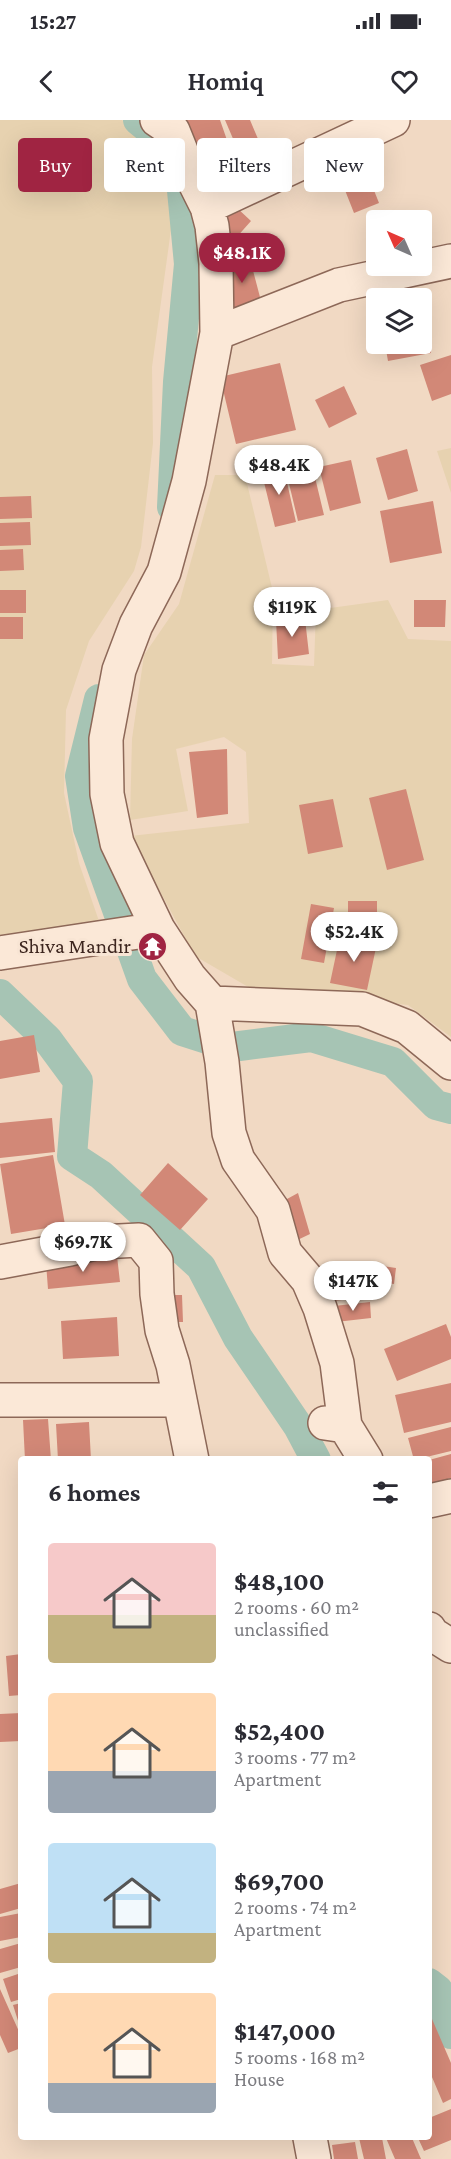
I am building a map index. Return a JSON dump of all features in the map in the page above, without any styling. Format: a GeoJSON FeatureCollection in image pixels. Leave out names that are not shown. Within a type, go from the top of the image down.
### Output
{"type":"FeatureCollection","features":[{"type":"Feature","properties":{"kind":"street"},"geometry":{"type":"LineString","coordinates":[[157,120],[173,131],[207,207],[212,225],[216,263],[217,333],[189,481],[164,572],[136,625],[119,670],[106,739],[107,794],[117,843],[152,931],[213,1003],[229,1133],[238,1161],[273,1210],[285,1253],[308,1280],[320,1308],[338,1363],[335,1425],[362,1456]]}},
{"type":"Feature","properties":{"kind":"street"},"geometry":{"type":"LineString","coordinates":[[207,207],[393,120]]}},
{"type":"Feature","properties":{"kind":"street"},"geometry":{"type":"LineString","coordinates":[[217,333],[339,285],[451,261]]}},
{"type":"Feature","properties":{"kind":"street"},"geometry":{"type":"LineString","coordinates":[[0,952],[152,931]]}},
{"type":"Feature","properties":{"kind":"street"},"geometry":{"type":"LineString","coordinates":[[213,1003],[362,1009],[407,1027],[451,1063]]}},
{"type":"Feature","properties":{"kind":"street"},"geometry":{"type":"LineString","coordinates":[[0,1262],[70,1250],[100,1242],[139,1239],[156,1261],[157,1294],[162,1330],[173,1365],[191,1456]]}},
{"type":"Feature","properties":{"kind":"street"},"geometry":{"type":"LineString","coordinates":[[0,1400],[180,1400]]}},
{"type":"Feature","properties":{"kind":"street"},"geometry":{"type":"LineString","coordinates":[[432,1500],[451,1496]]}},
{"type":"Feature","properties":{"kind":"street"},"geometry":{"type":"LineString","coordinates":[[432,1634],[451,1646]]}},
{"type":"Feature","properties":{"kind":"street"},"geometry":{"type":"LineString","coordinates":[[310,2140],[314,2159]]}},
{"type":"Feature","properties":{"kind":"shaded area"},"geometry":{"type":"Polygon","coordinates":[[[0,120],[122,120],[146,138],[104,138],[104,192],[172,192],[174,208],[152,367],[153,443],[141,547],[134,571],[89,641],[66,710],[64,793],[79,863],[101,927],[0,939],[0,120]]]}},
{"type":"Feature","properties":{"kind":"shaded area"},"geometry":{"type":"Polygon","coordinates":[[[451,448],[451,493],[437,451],[451,448]]]}},
{"type":"Feature","properties":{"kind":"shaded area"},"geometry":{"type":"Polygon","coordinates":[[[215,475],[245,475],[273,592],[272,664],[314,666],[316,610],[388,600],[408,639],[451,641],[451,1037],[408,1005],[250,988],[195,956],[130,836],[249,823],[246,752],[224,737],[176,749],[188,811],[130,820],[132,739],[144,655],[179,604],[215,475]]]}},
{"type":"Feature","properties":{"kind":"building"},"geometry":{"type":"Polygon","coordinates":[[[180,120],[220,120],[226,138],[197,138],[197,169],[180,120]]]}},
{"type":"Feature","properties":{"kind":"building"},"geometry":{"type":"Polygon","coordinates":[[[225,120],[250,120],[258,138],[233,138],[225,120]]]}},
{"type":"Feature","properties":{"kind":"building"},"geometry":{"type":"Polygon","coordinates":[[[346,192],[375,192],[379,203],[354,213],[346,192]]]}},
{"type":"Feature","properties":{"kind":"building"},"geometry":{"type":"Polygon","coordinates":[[[236,207],[251,221],[235,239],[220,224],[236,207]]]}},
{"type":"Feature","properties":{"kind":"building"},"geometry":{"type":"Polygon","coordinates":[[[250,259],[261,301],[234,308],[222,267],[250,259]]]}},
{"type":"Feature","properties":{"kind":"building"},"geometry":{"type":"Polygon","coordinates":[[[387,354],[426,354],[388,361],[387,354]]]}},
{"type":"Feature","properties":{"kind":"building"},"geometry":{"type":"Polygon","coordinates":[[[451,355],[451,394],[432,401],[420,365],[451,355]]]}},
{"type":"Feature","properties":{"kind":"building"},"geometry":{"type":"Polygon","coordinates":[[[280,363],[296,430],[236,444],[220,377],[280,363]]]}},
{"type":"Feature","properties":{"kind":"building"},"geometry":{"type":"Polygon","coordinates":[[[344,386],[357,414],[329,428],[315,400],[344,386]]]}},
{"type":"Feature","properties":{"kind":"building"},"geometry":{"type":"Polygon","coordinates":[[[407,449],[418,491],[388,500],[376,458],[407,449]]]}},
{"type":"Feature","properties":{"kind":"building"},"geometry":{"type":"Polygon","coordinates":[[[351,460],[361,503],[330,511],[319,467],[351,460]]]}},
{"type":"Feature","properties":{"kind":"building"},"geometry":{"type":"Polygon","coordinates":[[[283,465],[296,522],[275,527],[261,470],[283,465]]]}},
{"type":"Feature","properties":{"kind":"building"},"geometry":{"type":"Polygon","coordinates":[[[312,465],[324,515],[298,521],[286,471],[312,465]]]}},
{"type":"Feature","properties":{"kind":"building"},"geometry":{"type":"Polygon","coordinates":[[[31,496],[32,518],[0,519],[0,497],[31,496]]]}},
{"type":"Feature","properties":{"kind":"building"},"geometry":{"type":"Polygon","coordinates":[[[433,501],[442,553],[390,563],[380,511],[433,501]]]}},
{"type":"Feature","properties":{"kind":"building"},"geometry":{"type":"Polygon","coordinates":[[[30,522],[31,545],[0,546],[0,523],[30,522]]]}},
{"type":"Feature","properties":{"kind":"building"},"geometry":{"type":"Polygon","coordinates":[[[23,549],[24,570],[0,571],[0,550],[23,549]]]}},
{"type":"Feature","properties":{"kind":"building"},"geometry":{"type":"Polygon","coordinates":[[[0,590],[26,590],[26,613],[0,613],[0,590]]]}},
{"type":"Feature","properties":{"kind":"building"},"geometry":{"type":"Polygon","coordinates":[[[414,600],[446,600],[445,627],[414,627],[414,600]]]}},
{"type":"Feature","properties":{"kind":"building"},"geometry":{"type":"Polygon","coordinates":[[[0,617],[23,617],[23,639],[0,639],[0,617]]]}},
{"type":"Feature","properties":{"kind":"building"},"geometry":{"type":"Polygon","coordinates":[[[305,619],[309,654],[278,659],[276,620],[305,619]]]}},
{"type":"Feature","properties":{"kind":"building"},"geometry":{"type":"Polygon","coordinates":[[[227,749],[228,814],[197,818],[189,752],[227,749]]]}},
{"type":"Feature","properties":{"kind":"building"},"geometry":{"type":"Polygon","coordinates":[[[406,789],[424,860],[387,870],[369,798],[406,789]]]}},
{"type":"Feature","properties":{"kind":"building"},"geometry":{"type":"Polygon","coordinates":[[[333,799],[343,847],[308,854],[299,805],[333,799]]]}},
{"type":"Feature","properties":{"kind":"building"},"geometry":{"type":"Polygon","coordinates":[[[348,901],[377,901],[377,933],[348,933],[348,901]]]}},
{"type":"Feature","properties":{"kind":"building"},"geometry":{"type":"Polygon","coordinates":[[[311,904],[334,908],[324,963],[301,959],[311,904]]]}},
{"type":"Feature","properties":{"kind":"building"},"geometry":{"type":"Polygon","coordinates":[[[340,936],[377,943],[367,990],[330,983],[340,936]]]}},
{"type":"Feature","properties":{"kind":"building"},"geometry":{"type":"Polygon","coordinates":[[[34,1035],[40,1072],[0,1079],[0,1041],[34,1035]]]}},
{"type":"Feature","properties":{"kind":"building"},"geometry":{"type":"Polygon","coordinates":[[[52,1118],[55,1152],[0,1158],[0,1123],[52,1118]]]}},
{"type":"Feature","properties":{"kind":"building"},"geometry":{"type":"Polygon","coordinates":[[[53,1155],[65,1225],[11,1234],[0,1164],[53,1155]]]}},
{"type":"Feature","properties":{"kind":"building"},"geometry":{"type":"Polygon","coordinates":[[[168,1163],[208,1199],[180,1230],[140,1195],[168,1163]]]}},
{"type":"Feature","properties":{"kind":"building"},"geometry":{"type":"Polygon","coordinates":[[[298,1193],[310,1234],[287,1245],[276,1205],[298,1193]]]}},
{"type":"Feature","properties":{"kind":"building"},"geometry":{"type":"Polygon","coordinates":[[[117,1256],[120,1282],[48,1289],[46,1263],[117,1256]]]}},
{"type":"Feature","properties":{"kind":"building"},"geometry":{"type":"Polygon","coordinates":[[[376,1265],[396,1268],[394,1284],[373,1281],[376,1265]]]}},
{"type":"Feature","properties":{"kind":"building"},"geometry":{"type":"Polygon","coordinates":[[[349,1267],[351,1299],[333,1301],[330,1268],[349,1267]]]}},
{"type":"Feature","properties":{"kind":"building"},"geometry":{"type":"Polygon","coordinates":[[[166,1295],[182,1295],[183,1322],[167,1322],[166,1295]]]}},
{"type":"Feature","properties":{"kind":"building"},"geometry":{"type":"Polygon","coordinates":[[[370,1302],[371,1318],[336,1322],[334,1306],[370,1302]]]}},
{"type":"Feature","properties":{"kind":"building"},"geometry":{"type":"Polygon","coordinates":[[[117,1317],[119,1356],[63,1359],[61,1321],[117,1317]]]}},
{"type":"Feature","properties":{"kind":"building"},"geometry":{"type":"Polygon","coordinates":[[[446,1324],[451,1337],[451,1359],[397,1381],[384,1349],[446,1324]]]}},
{"type":"Feature","properties":{"kind":"building"},"geometry":{"type":"Polygon","coordinates":[[[451,1383],[451,1422],[404,1433],[395,1395],[451,1383]]]}},
{"type":"Feature","properties":{"kind":"building"},"geometry":{"type":"Polygon","coordinates":[[[48,1419],[51,1456],[25,1456],[23,1420],[48,1419]]]}},
{"type":"Feature","properties":{"kind":"building"},"geometry":{"type":"Polygon","coordinates":[[[89,1422],[91,1456],[58,1456],[56,1424],[89,1422]]]}},
{"type":"Feature","properties":{"kind":"building"},"geometry":{"type":"Polygon","coordinates":[[[451,1427],[451,1451],[430,1456],[413,1456],[408,1438],[451,1427]]]}},
{"type":"Feature","properties":{"kind":"building"},"geometry":{"type":"Polygon","coordinates":[[[451,1454],[451,1478],[432,1483],[432,1459],[451,1454]]]}},
{"type":"Feature","properties":{"kind":"building"},"geometry":{"type":"Polygon","coordinates":[[[18,1654],[18,1695],[9,1696],[6,1656],[18,1654]]]}},
{"type":"Feature","properties":{"kind":"building"},"geometry":{"type":"Polygon","coordinates":[[[18,1713],[18,1741],[0,1742],[0,1714],[18,1713]]]}},
{"type":"Feature","properties":{"kind":"building"},"geometry":{"type":"Polygon","coordinates":[[[18,1884],[18,1909],[0,1914],[0,1889],[18,1884]]]}},
{"type":"Feature","properties":{"kind":"building"},"geometry":{"type":"Polygon","coordinates":[[[18,1914],[18,1938],[0,1941],[0,1917],[18,1914]]]}},
{"type":"Feature","properties":{"kind":"building"},"geometry":{"type":"Polygon","coordinates":[[[18,1944],[18,1968],[0,1973],[0,1949],[18,1944]]]}},
{"type":"Feature","properties":{"kind":"building"},"geometry":{"type":"Polygon","coordinates":[[[18,1974],[18,2000],[11,2002],[3,1979],[18,1974]]]}},
{"type":"Feature","properties":{"kind":"building"},"geometry":{"type":"Polygon","coordinates":[[[0,1989],[18,2029],[18,2049],[8,2053],[0,2035],[0,1989]]]}},
{"type":"Feature","properties":{"kind":"building"},"geometry":{"type":"Polygon","coordinates":[[[18,2004],[18,2021],[13,2005],[18,2004]]]}},
{"type":"Feature","properties":{"kind":"building"},"geometry":{"type":"Polygon","coordinates":[[[432,2019],[451,2063],[451,2099],[443,2103],[432,2077],[432,2019]]]}},
{"type":"Feature","properties":{"kind":"building"},"geometry":{"type":"Polygon","coordinates":[[[451,2109],[451,2140],[424,2151],[419,2140],[432,2140],[432,2117],[451,2109]]]}},
{"type":"Feature","properties":{"kind":"building"},"geometry":{"type":"Polygon","coordinates":[[[359,2140],[382,2140],[386,2159],[364,2159],[359,2140]]]}},
{"type":"Feature","properties":{"kind":"building"},"geometry":{"type":"Polygon","coordinates":[[[387,2140],[413,2140],[421,2159],[395,2159],[387,2140]]]}},
{"type":"Feature","properties":{"kind":"building"},"geometry":{"type":"Polygon","coordinates":[[[355,2142],[358,2159],[334,2159],[332,2145],[355,2142]]]}},
{"type":"Feature","properties":{"kind":"waterway"},"geometry":{"type":"LineString","coordinates":[[138,120],[170,146],[181,180],[189,264],[178,382],[172,507]]}},
{"type":"Feature","properties":{"kind":"waterway"},"geometry":{"type":"LineString","coordinates":[[99,699],[80,776],[88,828],[142,979],[182,1031],[232,1047],[311,1037],[393,1062],[436,1105],[451,1109]]}},
{"type":"Feature","properties":{"kind":"waterway"},"geometry":{"type":"LineString","coordinates":[[0,994],[47,1039],[78,1081],[72,1156],[101,1175],[201,1267],[238,1338],[298,1426],[314,1456]]}},
{"type":"Feature","properties":{"kind":"waterway"},"geometry":{"type":"LineString","coordinates":[[432,1985],[438,1990],[451,2034]]}},
{"type":"Feature","properties":{"kind":"place","name":"Shiva Mandir"},"geometry":{"type":"Point","coordinates":[152,946]}}]}
